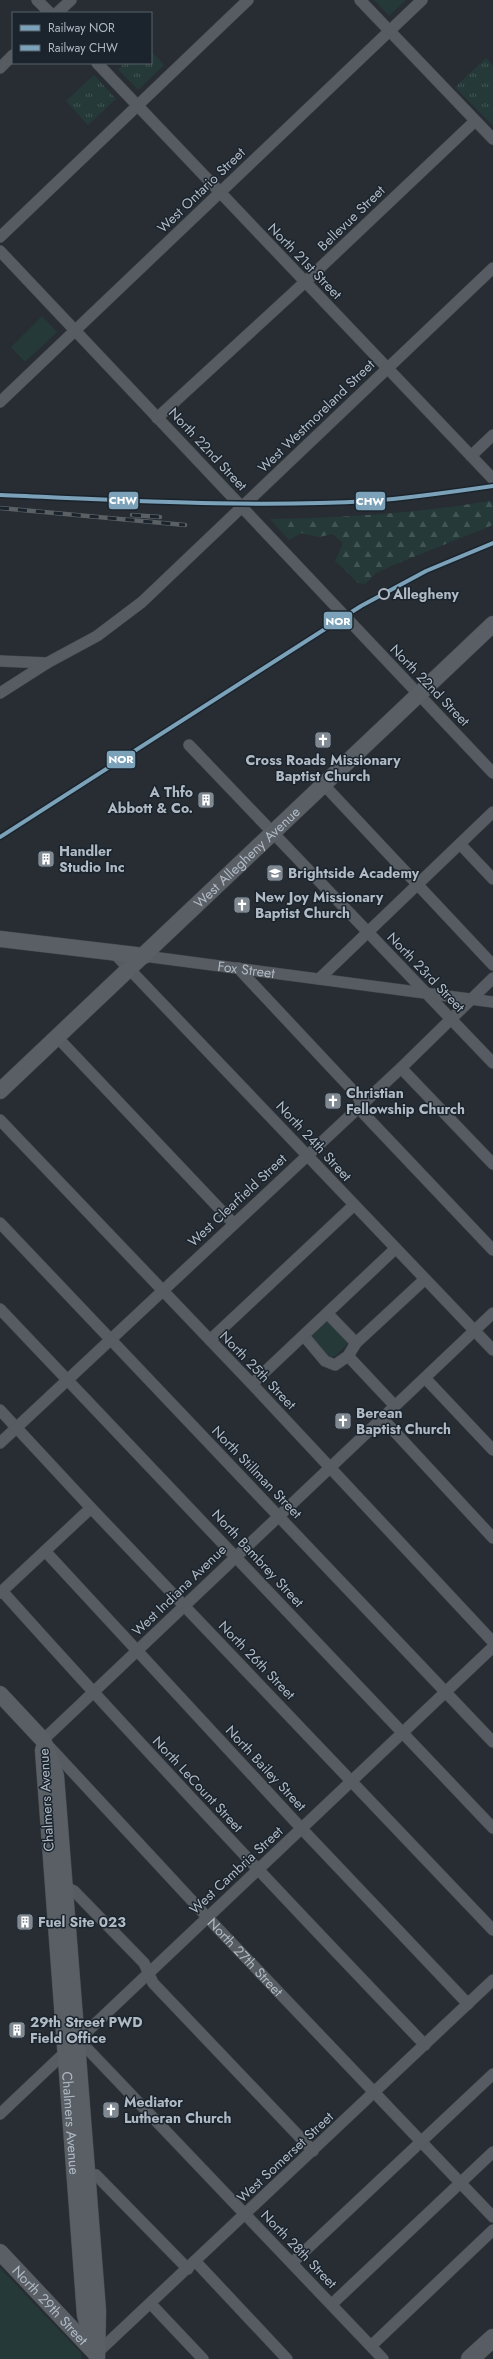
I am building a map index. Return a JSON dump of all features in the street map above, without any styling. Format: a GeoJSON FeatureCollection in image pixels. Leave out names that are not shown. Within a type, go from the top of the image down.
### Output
{"type":"FeatureCollection","features":[{"type":"Feature","properties":{"kind":"main road"},"geometry":{"type":"LineString","coordinates":[[470,2359],[493,2338]]}},
{"type":"Feature","properties":{"kind":"street"},"geometry":{"type":"LineString","coordinates":[[38,0],[49,12]]}},
{"type":"Feature","properties":{"kind":"street"},"geometry":{"type":"LineString","coordinates":[[58,12],[71,0]]}},
{"type":"Feature","properties":{"kind":"street"},"geometry":{"type":"LineString","coordinates":[[0,236],[248,0]]}},
{"type":"Feature","properties":{"kind":"street"},"geometry":{"type":"LineString","coordinates":[[360,0],[493,139]]}},
{"type":"Feature","properties":{"kind":"street","name":"West Ontario Street"},"geometry":{"type":"LineString","coordinates":[[0,402],[422,0]]}},
{"type":"Feature","properties":{"kind":"street"},"geometry":{"type":"LineString","coordinates":[[0,68],[12,56]]}},
{"type":"Feature","properties":{"kind":"street","name":"North 21st Street"},"geometry":{"type":"LineString","coordinates":[[98,64],[219,193],[493,479]]}},
{"type":"Feature","properties":{"kind":"street","name":"Bellevue Street"},"geometry":{"type":"LineString","coordinates":[[157,418],[305,282],[475,121]]}},
{"type":"Feature","properties":{"kind":"street","name":"North 22nd Street"},"geometry":{"type":"LineString","coordinates":[[0,251],[493,773]]}},
{"type":"Feature","properties":{"kind":"street","name":"West Westmoreland Street"},"geometry":{"type":"LineString","coordinates":[[0,693],[46,663],[98,636],[142,602],[493,268]]}},
{"type":"Feature","properties":{"kind":"street"},"geometry":{"type":"LineString","coordinates":[[471,456],[493,435]]}},
{"type":"Feature","properties":{"kind":"street","name":"West Allegheny Avenue"},"geometry":{"type":"LineString","coordinates":[[0,1091],[493,624]]}},
{"type":"Feature","properties":{"kind":"street"},"geometry":{"type":"LineString","coordinates":[[0,661],[46,663]]}},
{"type":"Feature","properties":{"kind":"street","name":"North 23rd Street"},"geometry":{"type":"LineString","coordinates":[[189,745],[367,931],[423,992],[493,1063]]}},
{"type":"Feature","properties":{"kind":"street"},"geometry":{"type":"LineString","coordinates":[[324,785],[493,965]]}},
{"type":"Feature","properties":{"kind":"street"},"geometry":{"type":"LineString","coordinates":[[318,979],[493,812]]}},
{"type":"Feature","properties":{"kind":"street"},"geometry":{"type":"LineString","coordinates":[[460,844],[493,879]]}},
{"type":"Feature","properties":{"kind":"street","name":"Fox Street"},"geometry":{"type":"LineString","coordinates":[[3,943],[113,952],[493,1002]]}},
{"type":"Feature","properties":{"kind":"street","name":"North 24th Street"},"geometry":{"type":"LineString","coordinates":[[113,952],[130,968],[353,1206],[493,1350]]}},
{"type":"Feature","properties":{"kind":"street"},"geometry":{"type":"LineString","coordinates":[[238,968],[358,1096],[364,1114],[493,1250]]}},
{"type":"Feature","properties":{"kind":"street","name":"West Clearfield Street"},"geometry":{"type":"LineString","coordinates":[[0,1443],[401,1068],[493,978]]}},
{"type":"Feature","properties":{"kind":"street"},"geometry":{"type":"LineString","coordinates":[[57,1037],[234,1224]]}},
{"type":"Feature","properties":{"kind":"street"},"geometry":{"type":"LineString","coordinates":[[401,1068],[493,1164]]}},
{"type":"Feature","properties":{"kind":"street","name":"North 25th Street"},"geometry":{"type":"LineString","coordinates":[[0,1120],[162,1292],[252,1384],[493,1642]]}},
{"type":"Feature","properties":{"kind":"street"},"geometry":{"type":"LineString","coordinates":[[210,1340],[353,1206]]}},
{"type":"Feature","properties":{"kind":"street","name":"North Stillman Street"},"geometry":{"type":"LineString","coordinates":[[0,1222],[110,1340],[493,1742]]}},
{"type":"Feature","properties":{"kind":"street"},"geometry":{"type":"LineString","coordinates":[[252,1384],[328,1314],[395,1249]]}},
{"type":"Feature","properties":{"kind":"street"},"geometry":{"type":"LineString","coordinates":[[304,1336],[325,1361],[334,1365],[348,1356],[356,1343],[424,1280]]}},
{"type":"Feature","properties":{"kind":"street","name":"North Bambrey Street"},"geometry":{"type":"LineString","coordinates":[[0,1309],[493,1828]]}},
{"type":"Feature","properties":{"kind":"street","name":"West Indiana Avenue"},"geometry":{"type":"LineString","coordinates":[[43,1740],[493,1313]]}},
{"type":"Feature","properties":{"kind":"street"},"geometry":{"type":"LineString","coordinates":[[328,1314],[356,1343]]}},
{"type":"Feature","properties":{"kind":"street"},"geometry":{"type":"LineString","coordinates":[[348,1356],[395,1406]]}},
{"type":"Feature","properties":{"kind":"street"},"geometry":{"type":"LineString","coordinates":[[425,1378],[493,1450]]}},
{"type":"Feature","properties":{"kind":"street","name":"North 26th Street"},"geometry":{"type":"LineString","coordinates":[[0,1410],[91,1508],[493,1930]]}},
{"type":"Feature","properties":{"kind":"street"},"geometry":{"type":"LineString","coordinates":[[382,1418],[493,1538]]}},
{"type":"Feature","properties":{"kind":"street"},"geometry":{"type":"LineString","coordinates":[[1,1592],[91,1508]]}},
{"type":"Feature","properties":{"kind":"street","name":"North Bailey Street"},"geometry":{"type":"LineString","coordinates":[[45,1551],[302,1828],[468,2004]]}},
{"type":"Feature","properties":{"kind":"street","name":"North LeCount Street"},"geometry":{"type":"LineString","coordinates":[[1,1592],[258,1870],[425,2045]]}},
{"type":"Feature","properties":{"kind":"street","name":"West Cambria Street"},"geometry":{"type":"LineString","coordinates":[[0,2114],[493,1647]]}},
{"type":"Feature","properties":{"kind":"street","name":"North 27th Street"},"geometry":{"type":"LineString","coordinates":[[0,1694],[208,1918],[493,2217]]}},
{"type":"Feature","properties":{"kind":"street","name":"Chalmers Avenue"},"geometry":{"type":"LineString","coordinates":[[43,1740],[56,1776],[58,1888],[65,2052],[98,2311],[98,2357]]}},
{"type":"Feature","properties":{"kind":"street"},"geometry":{"type":"LineString","coordinates":[[58,1888],[74,1891],[144,1963],[153,1983],[313,2151]]}},
{"type":"Feature","properties":{"kind":"street","name":"Chalmers Avenue"},"geometry":{"type":"LineString","coordinates":[[58,1888],[78,2039],[81,2172]]}},
{"type":"Feature","properties":{"kind":"street","name":"West Somerset Street"},"geometry":{"type":"LineString","coordinates":[[98,2357],[151,2304],[493,1980]]}},
{"type":"Feature","properties":{"kind":"street","name":"North 28th Street"},"geometry":{"type":"LineString","coordinates":[[78,2039],[383,2359]]}},
{"type":"Feature","properties":{"kind":"street"},"geometry":{"type":"LineString","coordinates":[[292,2263],[493,2074]]}},
{"type":"Feature","properties":{"kind":"street"},"geometry":{"type":"LineString","coordinates":[[332,2304],[493,2152]]}},
{"type":"Feature","properties":{"kind":"street"},"geometry":{"type":"LineString","coordinates":[[81,2172],[96,2175],[192,2265],[288,2359]]}},
{"type":"Feature","properties":{"kind":"street"},"geometry":{"type":"LineString","coordinates":[[371,2346],[493,2230]]}},
{"type":"Feature","properties":{"kind":"street","name":"North 29th Street"},"geometry":{"type":"LineString","coordinates":[[0,2252],[98,2357]]}},
{"type":"Feature","properties":{"kind":"street"},"geometry":{"type":"LineString","coordinates":[[151,2304],[203,2359]]}},
{"type":"Feature","properties":{"kind":"green space"},"geometry":{"type":"Polygon","coordinates":[[[374,0],[406,0],[389,16],[374,0]]]}},
{"type":"Feature","properties":{"kind":"green space"},"geometry":{"type":"Polygon","coordinates":[[[152,52],[164,65],[138,90],[118,69],[124,64],[152,64],[152,52]]]}},
{"type":"Feature","properties":{"kind":"green space"},"geometry":{"type":"Polygon","coordinates":[[[486,58],[493,66],[493,126],[455,87],[486,58]]]}},
{"type":"Feature","properties":{"kind":"green space"},"geometry":{"type":"Polygon","coordinates":[[[94,75],[116,99],[88,125],[66,101],[94,75]]]}},
{"type":"Feature","properties":{"kind":"green space"},"geometry":{"type":"Polygon","coordinates":[[[42,316],[57,332],[25,362],[11,347],[42,316]]]}},
{"type":"Feature","properties":{"kind":"green space"},"geometry":{"type":"Polygon","coordinates":[[[490,501],[493,503],[493,525],[376,573],[365,584],[358,583],[335,561],[343,543],[333,534],[319,537],[301,533],[289,540],[270,519],[380,514],[435,509],[490,501]]]}},
{"type":"Feature","properties":{"kind":"green space"},"geometry":{"type":"Polygon","coordinates":[[[328,1320],[349,1343],[336,1355],[330,1358],[309,1338],[328,1320]]]}},
{"type":"Feature","properties":{"kind":"green space"},"geometry":{"type":"Polygon","coordinates":[[[0,2268],[81,2353],[81,2359],[0,2359],[0,2268]]]}},
{"type":"Feature","properties":{"kind":"railway"},"geometry":{"type":"LineString","coordinates":[[0,508],[185,525]]}},
{"type":"Feature","properties":{"kind":"railway"},"geometry":{"type":"LineString","coordinates":[[132,515],[160,517]]}},
{"type":"Feature","properties":{"kind":"rail line","name":"CHW"},"geometry":{"type":"LineString","coordinates":[[0,495],[139,501],[278,504],[370,501],[447,493],[493,486]]}},
{"type":"Feature","properties":{"kind":"rail line","name":"NOR"},"geometry":{"type":"LineString","coordinates":[[0,837],[361,606],[426,571],[493,543]]}},
{"type":"Feature","properties":{"kind":"place","name":"Allegheny"},"geometry":{"type":"Point","coordinates":[384,594]}},
{"type":"Feature","properties":{"kind":"place","name":"Cross Roads Missionary Baptist Church"},"geometry":{"type":"Point","coordinates":[323,740]}},
{"type":"Feature","properties":{"kind":"place","name":"A Thfo Abbott & Co."},"geometry":{"type":"Point","coordinates":[206,800]}},
{"type":"Feature","properties":{"kind":"place","name":"Handler Studio Inc"},"geometry":{"type":"Point","coordinates":[46,859]}},
{"type":"Feature","properties":{"kind":"place","name":"Brightside Academy"},"geometry":{"type":"Point","coordinates":[275,873]}},
{"type":"Feature","properties":{"kind":"place","name":"New Joy Missionary Baptist Church"},"geometry":{"type":"Point","coordinates":[242,905]}},
{"type":"Feature","properties":{"kind":"place","name":"Christian Fellowship Church"},"geometry":{"type":"Point","coordinates":[333,1101]}},
{"type":"Feature","properties":{"kind":"place","name":"Berean Baptist Church"},"geometry":{"type":"Point","coordinates":[343,1421]}},
{"type":"Feature","properties":{"kind":"place","name":"Fuel Site 023"},"geometry":{"type":"Point","coordinates":[25,1922]}},
{"type":"Feature","properties":{"kind":"place","name":"29th Street PWD Field Office"},"geometry":{"type":"Point","coordinates":[17,2030]}},
{"type":"Feature","properties":{"kind":"place","name":"Mediator Lutheran Church"},"geometry":{"type":"Point","coordinates":[111,2110]}}]}
